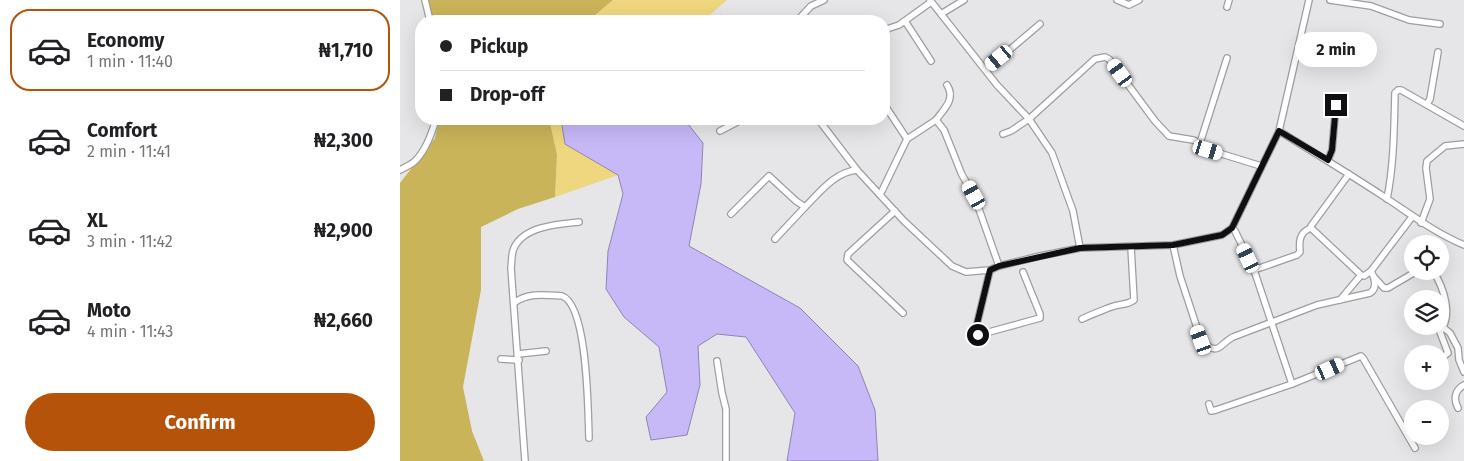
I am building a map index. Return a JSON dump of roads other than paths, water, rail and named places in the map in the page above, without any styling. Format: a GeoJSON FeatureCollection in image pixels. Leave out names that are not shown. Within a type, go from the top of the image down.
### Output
{"type":"FeatureCollection","features":[{"type":"Feature","properties":{"kind":"street"},"geometry":{"type":"LineString","coordinates":[[425,0],[429,15]]}},
{"type":"Feature","properties":{"kind":"street"},"geometry":{"type":"LineString","coordinates":[[804,15],[812,6],[824,0]]}},
{"type":"Feature","properties":{"kind":"street"},"geometry":{"type":"LineString","coordinates":[[941,14],[964,0]]}},
{"type":"Feature","properties":{"kind":"street"},"geometry":{"type":"LineString","coordinates":[[1118,0],[1129,5],[1139,0]]}},
{"type":"Feature","properties":{"kind":"street"},"geometry":{"type":"LineString","coordinates":[[1227,7],[1229,0]]}},
{"type":"Feature","properties":{"kind":"street"},"geometry":{"type":"LineString","coordinates":[[823,125],[858,170],[895,211],[952,266],[966,272],[990,270],[999,266],[1080,248],[1173,245],[1222,235],[1232,228],[1279,131],[1308,0]]}},
{"type":"Feature","properties":{"kind":"street"},"geometry":{"type":"LineString","coordinates":[[1330,0],[1371,6],[1409,20],[1440,24]]}},
{"type":"Feature","properties":{"kind":"street"},"geometry":{"type":"LineString","coordinates":[[890,28],[905,21],[931,1],[986,70],[1029,119],[1052,153],[1072,210],[1080,248]]}},
{"type":"Feature","properties":{"kind":"street"},"geometry":{"type":"LineString","coordinates":[[905,21],[931,61]]}},
{"type":"Feature","properties":{"kind":"street"},"geometry":{"type":"LineString","coordinates":[[986,70],[1040,24]]}},
{"type":"Feature","properties":{"kind":"street"},"geometry":{"type":"LineString","coordinates":[[1427,104],[1430,99],[1438,52]]}},
{"type":"Feature","properties":{"kind":"street"},"geometry":{"type":"LineString","coordinates":[[1003,134],[1029,119],[1095,59],[1105,57],[1109,59],[1169,136],[1193,140],[1208,150],[1261,166]]}},
{"type":"Feature","properties":{"kind":"street"},"geometry":{"type":"LineString","coordinates":[[1200,144],[1227,58]]}},
{"type":"Feature","properties":{"kind":"street"},"geometry":{"type":"LineString","coordinates":[[880,195],[907,139],[936,120],[950,102],[950,91],[947,85]]}},
{"type":"Feature","properties":{"kind":"street"},"geometry":{"type":"LineString","coordinates":[[1387,199],[1392,176],[1394,93],[1401,90],[1464,126]]}},
{"type":"Feature","properties":{"kind":"street"},"geometry":{"type":"LineString","coordinates":[[1328,160],[1332,150],[1336,105]]}},
{"type":"Feature","properties":{"kind":"street"},"geometry":{"type":"LineString","coordinates":[[890,113],[907,139]]}},
{"type":"Feature","properties":{"kind":"street"},"geometry":{"type":"LineString","coordinates":[[936,120],[944,130],[962,175],[974,195],[999,266]]}},
{"type":"Feature","properties":{"kind":"street"},"geometry":{"type":"LineString","coordinates":[[400,170],[414,162],[421,153],[434,125]]}},
{"type":"Feature","properties":{"kind":"street"},"geometry":{"type":"LineString","coordinates":[[720,131],[732,125]]}},
{"type":"Feature","properties":{"kind":"street"},"geometry":{"type":"LineString","coordinates":[[1279,131],[1328,160],[1421,223],[1444,237],[1464,245]]}},
{"type":"Feature","properties":{"kind":"street"},"geometry":{"type":"LineString","coordinates":[[1421,223],[1430,199],[1426,168],[1427,161],[1445,146],[1464,144]]}},
{"type":"Feature","properties":{"kind":"street"},"geometry":{"type":"LineString","coordinates":[[775,239],[836,177],[843,173],[858,170]]}},
{"type":"Feature","properties":{"kind":"street"},"geometry":{"type":"LineString","coordinates":[[1254,270],[1300,252],[1299,239],[1306,230],[1311,228],[1349,174]]}},
{"type":"Feature","properties":{"kind":"street"},"geometry":{"type":"LineString","coordinates":[[731,214],[769,176],[805,207]]}},
{"type":"Feature","properties":{"kind":"street"},"geometry":{"type":"LineString","coordinates":[[895,211],[848,254],[847,260],[903,313]]}},
{"type":"Feature","properties":{"kind":"street"},"geometry":{"type":"LineString","coordinates":[[1340,300],[1361,275],[1372,273],[1412,217]]}},
{"type":"Feature","properties":{"kind":"street"},"geometry":{"type":"LineString","coordinates":[[525,461],[511,268],[512,253],[517,243],[538,229],[579,222]]}},
{"type":"Feature","properties":{"kind":"street"},"geometry":{"type":"LineString","coordinates":[[1232,228],[1254,270],[1292,384]]}},
{"type":"Feature","properties":{"kind":"street"},"geometry":{"type":"LineString","coordinates":[[1311,228],[1361,275]]}},
{"type":"Feature","properties":{"kind":"street"},"geometry":{"type":"LineString","coordinates":[[1173,245],[1187,300],[1201,340],[1209,347],[1220,348],[1233,337],[1317,305],[1356,297],[1374,290],[1372,273]]}},
{"type":"Feature","properties":{"kind":"street"},"geometry":{"type":"LineString","coordinates":[[1082,319],[1096,312],[1124,305],[1134,300],[1131,247]]}},
{"type":"Feature","properties":{"kind":"street"},"geometry":{"type":"LineString","coordinates":[[990,270],[975,332],[978,335],[1040,318],[1023,272]]}},
{"type":"Feature","properties":{"kind":"street"},"geometry":{"type":"LineString","coordinates":[[1372,273],[1384,288],[1388,288],[1404,279]]}},
{"type":"Feature","properties":{"kind":"street"},"geometry":{"type":"LineString","coordinates":[[514,303],[520,298],[528,296],[562,296],[567,298],[575,310],[586,368],[589,438]]}},
{"type":"Feature","properties":{"kind":"street"},"geometry":{"type":"LineString","coordinates":[[1449,331],[1458,348],[1459,360],[1464,372]]}},
{"type":"Feature","properties":{"kind":"street"},"geometry":{"type":"LineString","coordinates":[[518,354],[546,351]]}},
{"type":"Feature","properties":{"kind":"street"},"geometry":{"type":"LineString","coordinates":[[1209,404],[1212,410],[1216,410],[1292,384],[1361,356],[1415,448]]}},
{"type":"Feature","properties":{"kind":"street"},"geometry":{"type":"LineString","coordinates":[[501,359],[519,360]]}},
{"type":"Feature","properties":{"kind":"street"},"geometry":{"type":"LineString","coordinates":[[717,362],[726,409],[726,461]]}},
{"type":"Feature","properties":{"kind":"street"},"geometry":{"type":"LineString","coordinates":[[1458,408],[1456,394],[1459,388],[1464,385]]}}]}
